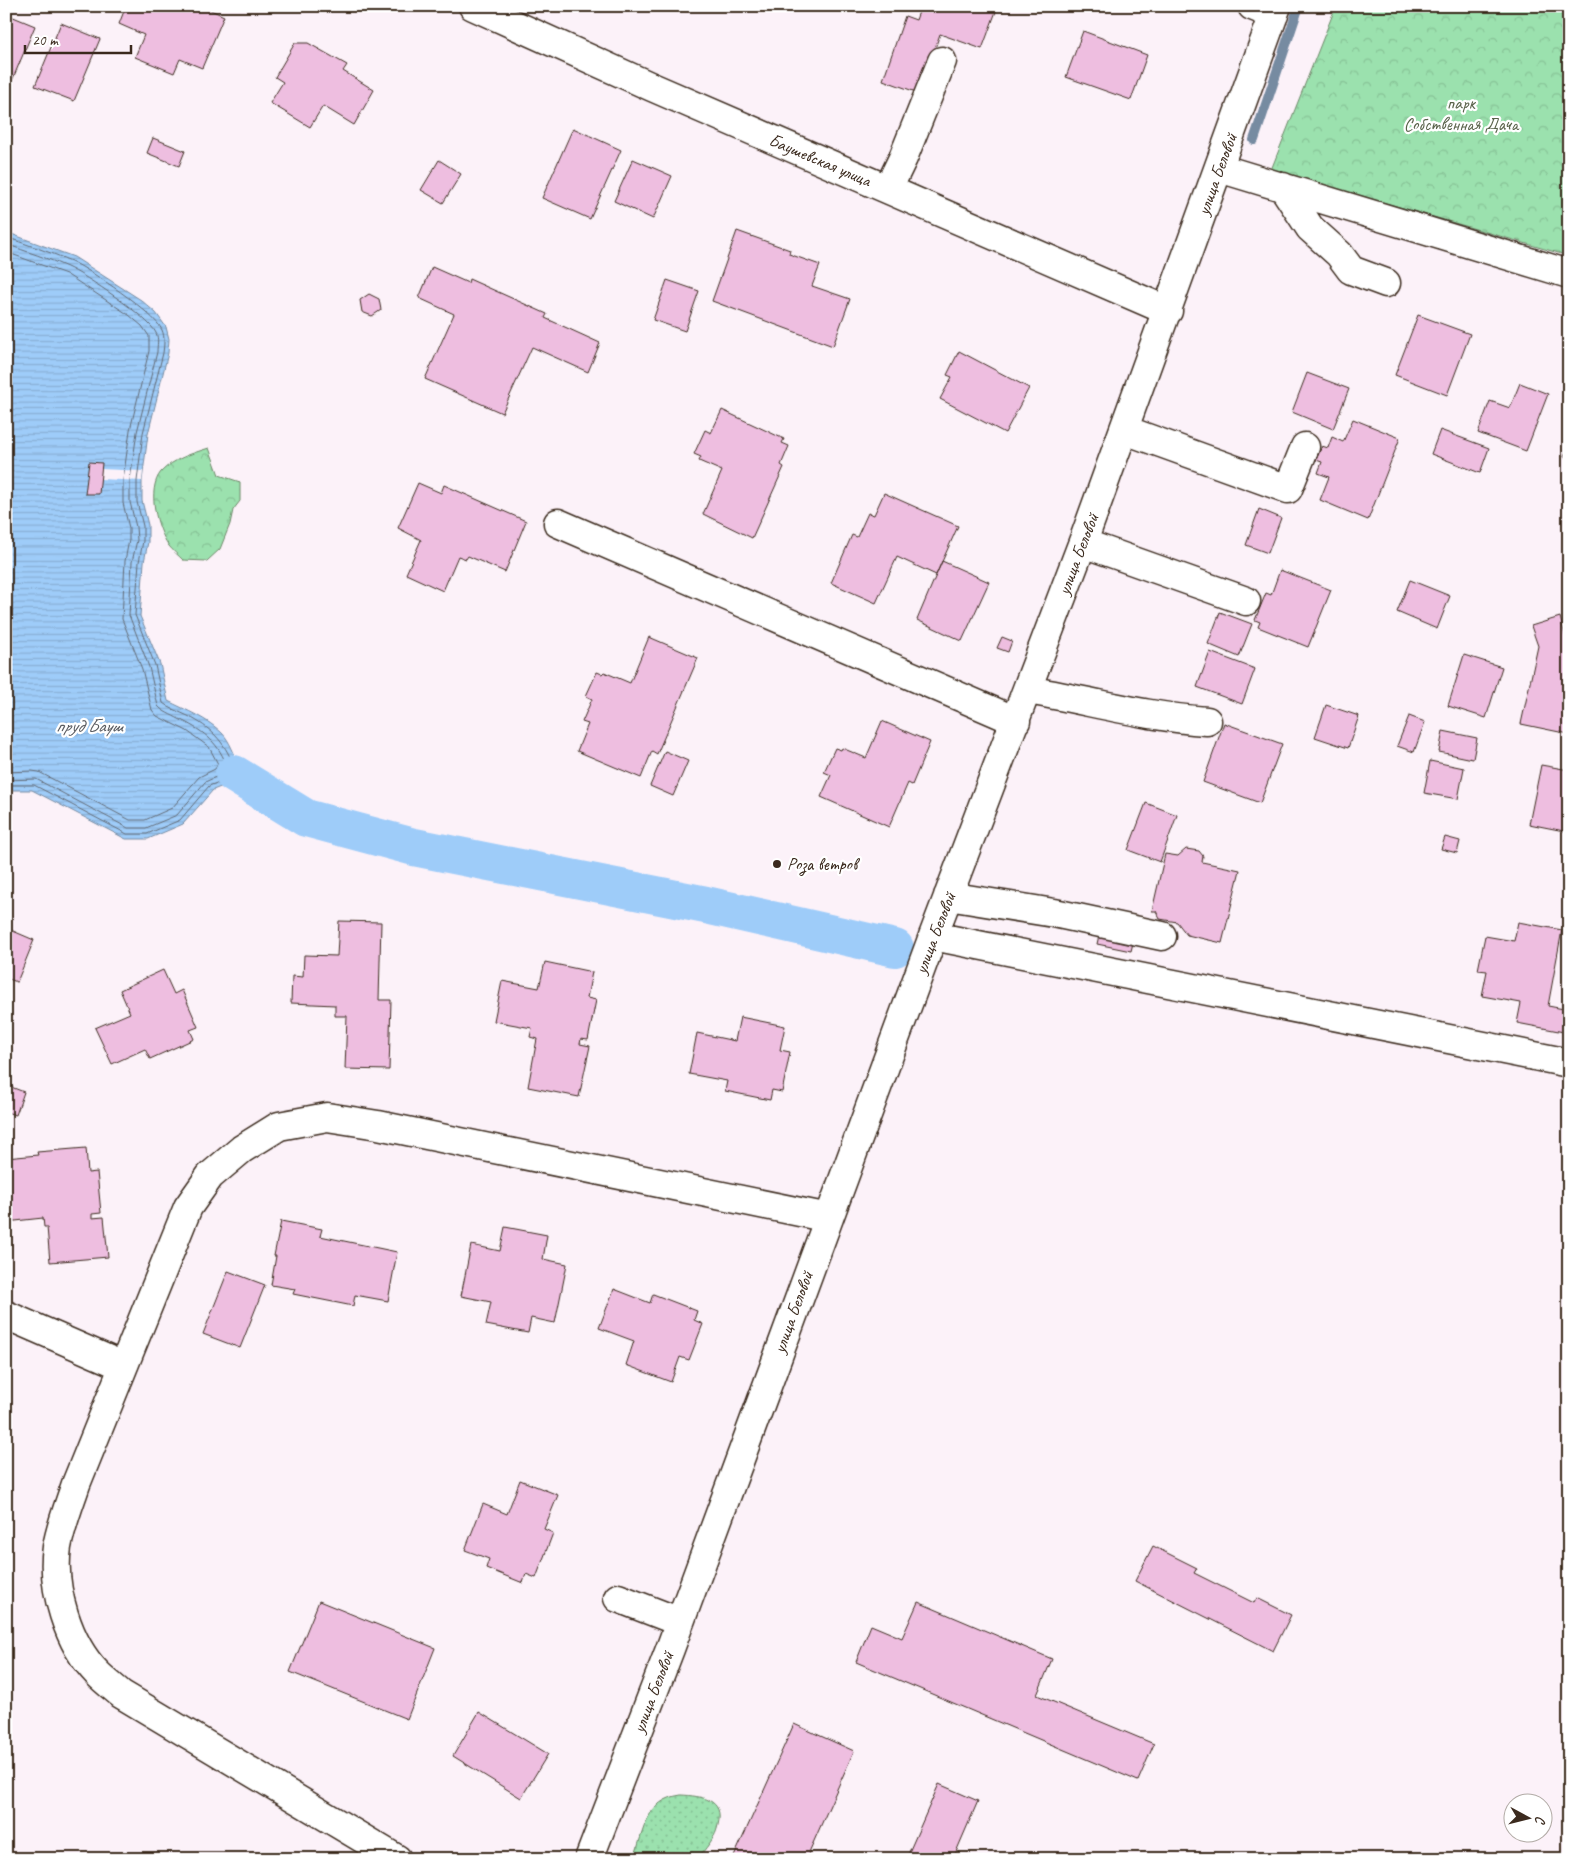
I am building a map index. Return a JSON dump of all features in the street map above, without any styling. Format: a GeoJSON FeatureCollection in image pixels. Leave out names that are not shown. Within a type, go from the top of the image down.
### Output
{"type":"FeatureCollection","features":[{"type":"Feature","properties":{"kind":"street","name":"Баушевская улица"},"geometry":{"type":"LineString","coordinates":[[473,6],[661,91],[1168,311]]}},
{"type":"Feature","properties":{"kind":"street","name":"улица Беловой"},"geometry":{"type":"LineString","coordinates":[[589,1859],[680,1622],[948,896],[1125,430],[1219,168],[1268,9]]}},
{"type":"Feature","properties":{"kind":"street"},"geometry":{"type":"LineString","coordinates":[[888,189],[903,158],[942,61]]}},
{"type":"Feature","properties":{"kind":"street"},"geometry":{"type":"LineString","coordinates":[[1219,168],[1569,274]]}},
{"type":"Feature","properties":{"kind":"street"},"geometry":{"type":"LineString","coordinates":[[1283,188],[1310,228],[1339,254],[1351,270],[1386,283]]}},
{"type":"Feature","properties":{"kind":"street"},"geometry":{"type":"LineString","coordinates":[[1125,430],[1288,489],[1305,447]]}},
{"type":"Feature","properties":{"kind":"street"},"geometry":{"type":"LineString","coordinates":[[558,523],[1016,721]]}},
{"type":"Feature","properties":{"kind":"street"},"geometry":{"type":"LineString","coordinates":[[1083,542],[1246,601]]}},
{"type":"Feature","properties":{"kind":"street"},"geometry":{"type":"LineString","coordinates":[[1027,690],[1074,698],[1134,712],[1178,719],[1207,721]]}},
{"type":"Feature","properties":{"kind":"street"},"geometry":{"type":"LineString","coordinates":[[948,896],[1054,913],[1162,936]]}},
{"type":"Feature","properties":{"kind":"street"},"geometry":{"type":"LineString","coordinates":[[933,936],[1569,1063]]}},
{"type":"Feature","properties":{"kind":"street"},"geometry":{"type":"LineString","coordinates":[[397,1859],[121,1694],[96,1672],[76,1642],[63,1612],[56,1583],[57,1547],[65,1514],[188,1207],[210,1176],[242,1149],[279,1126],[327,1118],[378,1125],[829,1218]]}},
{"type":"Feature","properties":{"kind":"street"},"geometry":{"type":"LineString","coordinates":[[6,1315],[123,1366]]}},
{"type":"Feature","properties":{"kind":"street"},"geometry":{"type":"LineString","coordinates":[[618,1598],[680,1622]]}},
{"type":"Feature","properties":{"kind":"green space","name":"парк Собственная Дача"},"geometry":{"type":"Polygon","coordinates":[[[1336,6],[1569,6],[1569,256],[1271,170],[1336,6]]]}},
{"type":"Feature","properties":{"kind":"green space"},"geometry":{"type":"Polygon","coordinates":[[[209,448],[219,475],[240,482],[240,501],[233,510],[230,524],[220,549],[207,561],[183,560],[169,546],[161,530],[155,509],[154,489],[161,472],[171,463],[209,448]]]}},
{"type":"Feature","properties":{"kind":"green space"},"geometry":{"type":"Polygon","coordinates":[[[681,1795],[696,1796],[715,1804],[719,1816],[716,1832],[711,1842],[698,1859],[634,1859],[644,1827],[653,1810],[669,1798],[681,1795]]]}},
{"type":"Feature","properties":{"kind":"water","name":"пруд Бауш"},"geometry":{"type":"Polygon","coordinates":[[[6,232],[74,257],[141,300],[156,313],[166,327],[169,339],[168,353],[148,434],[142,481],[142,501],[148,525],[148,542],[144,562],[140,616],[160,664],[168,701],[204,719],[222,733],[230,744],[239,765],[228,784],[213,790],[183,824],[148,839],[126,839],[32,790],[12,790],[6,793],[6,232]]]}},
{"type":"Feature","properties":{"kind":"pier"},"geometry":{"type":"Polygon","coordinates":[[[89,462],[102,463],[101,469],[143,471],[142,481],[100,479],[99,494],[85,494],[89,462]]]}},
{"type":"Feature","properties":{"kind":"building"},"geometry":{"type":"Polygon","coordinates":[[[126,6],[202,6],[224,16],[202,68],[180,59],[174,73],[135,57],[144,35],[119,24],[126,6]]]}},
{"type":"Feature","properties":{"kind":"building"},"geometry":{"type":"Polygon","coordinates":[[[921,6],[998,6],[982,49],[940,34],[928,68],[916,92],[883,80],[905,16],[916,20],[921,6]]]}},
{"type":"Feature","properties":{"kind":"building"},"geometry":{"type":"Polygon","coordinates":[[[6,14],[35,26],[6,95],[6,14]]]}},
{"type":"Feature","properties":{"kind":"building"},"geometry":{"type":"Polygon","coordinates":[[[61,23],[100,39],[74,101],[35,86],[61,23]]]}},
{"type":"Feature","properties":{"kind":"building"},"geometry":{"type":"Polygon","coordinates":[[[1083,31],[1147,55],[1131,100],[1066,77],[1083,31]]]}},
{"type":"Feature","properties":{"kind":"building"},"geometry":{"type":"Polygon","coordinates":[[[295,43],[308,43],[347,65],[343,71],[374,90],[354,125],[323,106],[310,127],[270,103],[283,82],[275,77],[295,43]]]}},
{"type":"Feature","properties":{"kind":"building"},"geometry":{"type":"Polygon","coordinates":[[[573,128],[621,150],[590,219],[542,198],[573,128]]]}},
{"type":"Feature","properties":{"kind":"building"},"geometry":{"type":"Polygon","coordinates":[[[153,138],[185,151],[179,166],[147,153],[153,138]]]}},
{"type":"Feature","properties":{"kind":"building"},"geometry":{"type":"Polygon","coordinates":[[[633,159],[672,176],[653,219],[614,201],[633,159]]]}},
{"type":"Feature","properties":{"kind":"building"},"geometry":{"type":"Polygon","coordinates":[[[439,160],[461,174],[443,203],[421,190],[439,160]]]}},
{"type":"Feature","properties":{"kind":"building"},"geometry":{"type":"Polygon","coordinates":[[[737,231],[790,250],[789,254],[820,265],[812,286],[850,299],[833,346],[712,301],[737,231]]]}},
{"type":"Feature","properties":{"kind":"building"},"geometry":{"type":"Polygon","coordinates":[[[432,267],[468,283],[469,279],[547,314],[545,318],[600,343],[588,372],[532,347],[502,413],[425,379],[454,314],[419,298],[432,267]]]}},
{"type":"Feature","properties":{"kind":"building"},"geometry":{"type":"Polygon","coordinates":[[[667,280],[699,291],[685,331],[653,320],[667,280]]]}},
{"type":"Feature","properties":{"kind":"building"},"geometry":{"type":"Polygon","coordinates":[[[369,294],[379,299],[381,310],[372,316],[362,312],[360,300],[369,294]]]}},
{"type":"Feature","properties":{"kind":"building"},"geometry":{"type":"Polygon","coordinates":[[[1418,315],[1470,334],[1447,395],[1395,375],[1418,315]]]}},
{"type":"Feature","properties":{"kind":"building"},"geometry":{"type":"Polygon","coordinates":[[[959,351],[1029,388],[1005,433],[940,399],[952,377],[947,375],[959,351]]]}},
{"type":"Feature","properties":{"kind":"building"},"geometry":{"type":"Polygon","coordinates":[[[1307,373],[1349,389],[1333,429],[1292,412],[1307,373]]]}},
{"type":"Feature","properties":{"kind":"building"},"geometry":{"type":"Polygon","coordinates":[[[1520,383],[1548,394],[1526,451],[1478,433],[1490,401],[1510,408],[1520,383]]]}},
{"type":"Feature","properties":{"kind":"building"},"geometry":{"type":"Polygon","coordinates":[[[722,410],[784,439],[782,443],[789,446],[781,465],[784,467],[752,538],[703,514],[722,471],[699,461],[701,457],[694,454],[705,430],[711,433],[722,410]]]}},
{"type":"Feature","properties":{"kind":"building"},"geometry":{"type":"Polygon","coordinates":[[[1353,419],[1400,438],[1368,520],[1320,500],[1329,477],[1318,473],[1322,462],[1316,460],[1322,446],[1328,448],[1332,437],[1343,442],[1353,419]]]}},
{"type":"Feature","properties":{"kind":"building"},"geometry":{"type":"Polygon","coordinates":[[[1440,430],[1489,448],[1480,473],[1431,454],[1440,430]]]}},
{"type":"Feature","properties":{"kind":"building"},"geometry":{"type":"Polygon","coordinates":[[[1569,445],[1569,459],[1564,457],[1569,445]]]}},
{"type":"Feature","properties":{"kind":"building"},"geometry":{"type":"Polygon","coordinates":[[[89,462],[102,463],[99,494],[85,494],[89,462]]]}},
{"type":"Feature","properties":{"kind":"building"},"geometry":{"type":"Polygon","coordinates":[[[418,483],[441,493],[444,485],[526,521],[505,572],[468,556],[466,559],[458,556],[443,591],[406,574],[421,540],[398,528],[418,483]]]}},
{"type":"Feature","properties":{"kind":"building"},"geometry":{"type":"Polygon","coordinates":[[[884,493],[958,526],[936,575],[897,557],[876,603],[831,583],[852,535],[857,537],[868,513],[874,515],[884,493]]]}},
{"type":"Feature","properties":{"kind":"building"},"geometry":{"type":"Polygon","coordinates":[[[1259,509],[1281,518],[1268,553],[1246,545],[1259,509]]]}},
{"type":"Feature","properties":{"kind":"building"},"geometry":{"type":"Polygon","coordinates":[[[942,561],[989,582],[962,641],[917,620],[942,561]]]}},
{"type":"Feature","properties":{"kind":"building"},"geometry":{"type":"Polygon","coordinates":[[[1280,570],[1331,590],[1308,647],[1258,627],[1260,622],[1255,620],[1266,593],[1271,595],[1280,570]]]}},
{"type":"Feature","properties":{"kind":"building"},"geometry":{"type":"Polygon","coordinates":[[[1410,580],[1450,596],[1437,629],[1397,612],[1410,580]]]}},
{"type":"Feature","properties":{"kind":"building"},"geometry":{"type":"Polygon","coordinates":[[[1220,612],[1252,624],[1239,657],[1208,644],[1220,612]]]}},
{"type":"Feature","properties":{"kind":"building"},"geometry":{"type":"Polygon","coordinates":[[[1560,617],[1566,639],[1569,639],[1569,734],[1521,724],[1538,646],[1531,626],[1560,617]]]}},
{"type":"Feature","properties":{"kind":"building"},"geometry":{"type":"Polygon","coordinates":[[[649,637],[698,658],[657,754],[652,751],[641,778],[577,751],[588,724],[582,722],[592,699],[586,696],[597,672],[602,674],[604,672],[630,683],[649,637]]]}},
{"type":"Feature","properties":{"kind":"building"},"geometry":{"type":"Polygon","coordinates":[[[1002,637],[1012,641],[1008,652],[997,648],[1002,637]]]}},
{"type":"Feature","properties":{"kind":"building"},"geometry":{"type":"Polygon","coordinates":[[[1210,652],[1255,669],[1242,704],[1197,687],[1210,652]]]}},
{"type":"Feature","properties":{"kind":"building"},"geometry":{"type":"Polygon","coordinates":[[[1464,655],[1502,667],[1486,718],[1448,706],[1464,655]]]}},
{"type":"Feature","properties":{"kind":"building"},"geometry":{"type":"Polygon","coordinates":[[[1326,705],[1359,716],[1348,748],[1315,737],[1326,705]]]}},
{"type":"Feature","properties":{"kind":"building"},"geometry":{"type":"Polygon","coordinates":[[[1409,716],[1425,722],[1414,752],[1397,746],[1409,716]]]}},
{"type":"Feature","properties":{"kind":"building"},"geometry":{"type":"Polygon","coordinates":[[[882,721],[930,742],[912,785],[908,783],[889,827],[821,797],[831,775],[824,772],[835,748],[841,750],[842,748],[866,758],[882,721]]]}},
{"type":"Feature","properties":{"kind":"building"},"geometry":{"type":"Polygon","coordinates":[[[1224,723],[1282,744],[1260,803],[1203,782],[1224,723]]]}},
{"type":"Feature","properties":{"kind":"building"},"geometry":{"type":"Polygon","coordinates":[[[1443,731],[1477,738],[1473,759],[1439,752],[1443,731]]]}},
{"type":"Feature","properties":{"kind":"building"},"geometry":{"type":"Polygon","coordinates":[[[665,751],[688,761],[673,796],[650,786],[665,751]]]}},
{"type":"Feature","properties":{"kind":"building"},"geometry":{"type":"Polygon","coordinates":[[[1430,761],[1464,768],[1458,799],[1424,793],[1430,761]]]}},
{"type":"Feature","properties":{"kind":"building"},"geometry":{"type":"Polygon","coordinates":[[[1541,765],[1569,770],[1569,832],[1529,824],[1541,765]]]}},
{"type":"Feature","properties":{"kind":"building"},"geometry":{"type":"Polygon","coordinates":[[[1146,803],[1177,815],[1160,862],[1128,850],[1146,803]]]}},
{"type":"Feature","properties":{"kind":"building"},"geometry":{"type":"Polygon","coordinates":[[[1445,837],[1460,841],[1457,853],[1441,849],[1445,837]]]}},
{"type":"Feature","properties":{"kind":"building"},"geometry":{"type":"Polygon","coordinates":[[[1186,849],[1199,851],[1203,856],[1202,862],[1240,870],[1222,943],[1187,935],[1177,922],[1160,919],[1156,911],[1152,911],[1165,854],[1178,856],[1186,849]]]}},
{"type":"Feature","properties":{"kind":"building"},"geometry":{"type":"Polygon","coordinates":[[[1104,914],[1139,919],[1131,951],[1097,944],[1104,914]]]}},
{"type":"Feature","properties":{"kind":"building"},"geometry":{"type":"Polygon","coordinates":[[[339,921],[381,922],[379,1000],[391,1000],[389,1070],[345,1069],[347,1016],[335,1016],[335,1005],[291,1003],[292,976],[303,977],[304,955],[337,956],[339,921]]]}},
{"type":"Feature","properties":{"kind":"building"},"geometry":{"type":"Polygon","coordinates":[[[1518,922],[1562,930],[1548,1006],[1569,1010],[1569,1033],[1517,1023],[1521,1003],[1482,996],[1487,971],[1478,970],[1485,936],[1514,941],[1518,922]]]}},
{"type":"Feature","properties":{"kind":"building"},"geometry":{"type":"Polygon","coordinates":[[[6,928],[34,940],[17,982],[6,978],[6,928]]]}},
{"type":"Feature","properties":{"kind":"building"},"geometry":{"type":"Polygon","coordinates":[[[545,962],[592,972],[587,998],[596,1000],[588,1040],[581,1039],[580,1044],[590,1046],[579,1097],[528,1087],[537,1039],[530,1037],[532,1028],[494,1021],[502,981],[539,988],[545,962]]]}},
{"type":"Feature","properties":{"kind":"building"},"geometry":{"type":"Polygon","coordinates":[[[163,970],[174,994],[182,990],[198,1027],[190,1030],[194,1039],[150,1059],[145,1049],[112,1064],[95,1028],[130,1013],[120,990],[163,970]]]}},
{"type":"Feature","properties":{"kind":"building"},"geometry":{"type":"Polygon","coordinates":[[[740,1017],[785,1026],[780,1050],[790,1052],[782,1092],[772,1090],[770,1100],[725,1091],[727,1081],[689,1074],[697,1033],[735,1041],[740,1017]]]}},
{"type":"Feature","properties":{"kind":"building"},"geometry":{"type":"Polygon","coordinates":[[[6,1085],[24,1092],[16,1115],[6,1112],[6,1085]]]}},
{"type":"Feature","properties":{"kind":"building"},"geometry":{"type":"Polygon","coordinates":[[[86,1148],[88,1173],[97,1172],[101,1213],[92,1214],[92,1218],[104,1217],[108,1257],[50,1262],[47,1227],[44,1227],[43,1218],[6,1222],[6,1158],[38,1155],[37,1152],[86,1148]]]}},
{"type":"Feature","properties":{"kind":"building"},"geometry":{"type":"Polygon","coordinates":[[[281,1221],[322,1229],[320,1236],[397,1252],[388,1301],[355,1295],[353,1306],[293,1294],[295,1289],[271,1285],[276,1256],[274,1256],[281,1221]]]}},
{"type":"Feature","properties":{"kind":"building"},"geometry":{"type":"Polygon","coordinates":[[[505,1227],[547,1235],[543,1259],[567,1264],[555,1323],[531,1318],[528,1333],[486,1325],[491,1302],[461,1296],[471,1245],[500,1251],[505,1227]]]}},
{"type":"Feature","properties":{"kind":"building"},"geometry":{"type":"Polygon","coordinates":[[[228,1271],[265,1285],[240,1348],[203,1334],[228,1271]]]}},
{"type":"Feature","properties":{"kind":"building"},"geometry":{"type":"Polygon","coordinates":[[[614,1289],[650,1303],[653,1294],[697,1311],[694,1320],[703,1324],[689,1360],[680,1357],[671,1382],[626,1365],[634,1341],[599,1328],[614,1289]]]}},
{"type":"Feature","properties":{"kind":"building"},"geometry":{"type":"Polygon","coordinates":[[[520,1480],[558,1495],[544,1529],[553,1533],[536,1578],[526,1574],[523,1583],[486,1568],[489,1559],[465,1550],[483,1504],[507,1514],[520,1480]]]}},
{"type":"Feature","properties":{"kind":"building"},"geometry":{"type":"Polygon","coordinates":[[[1153,1546],[1197,1568],[1194,1573],[1254,1603],[1257,1598],[1291,1615],[1273,1651],[1135,1581],[1153,1546]]]}},
{"type":"Feature","properties":{"kind":"building"},"geometry":{"type":"Polygon","coordinates":[[[319,1601],[435,1648],[407,1719],[290,1672],[319,1601]]]}},
{"type":"Feature","properties":{"kind":"building"},"geometry":{"type":"Polygon","coordinates":[[[918,1602],[1052,1659],[1037,1695],[1154,1744],[1138,1781],[856,1662],[871,1625],[902,1638],[918,1602]]]}},
{"type":"Feature","properties":{"kind":"building"},"geometry":{"type":"Polygon","coordinates":[[[479,1712],[548,1754],[521,1798],[453,1756],[479,1712]]]}},
{"type":"Feature","properties":{"kind":"building"},"geometry":{"type":"Polygon","coordinates":[[[794,1724],[854,1751],[806,1859],[733,1859],[794,1724]]]}},
{"type":"Feature","properties":{"kind":"building"},"geometry":{"type":"Polygon","coordinates":[[[939,1784],[978,1801],[953,1859],[906,1859],[939,1784]]]}},
{"type":"Feature","properties":{"kind":"waterway"},"geometry":{"type":"LineString","coordinates":[[1254,140],[1299,6]]}},
{"type":"Feature","properties":{"kind":"waterway"},"geometry":{"type":"LineString","coordinates":[[234,774],[306,818],[414,847],[706,905],[895,948]]}},
{"type":"Feature","properties":{"kind":"place","name":"Роза ветров"},"geometry":{"type":"Point","coordinates":[777,864]}}]}
